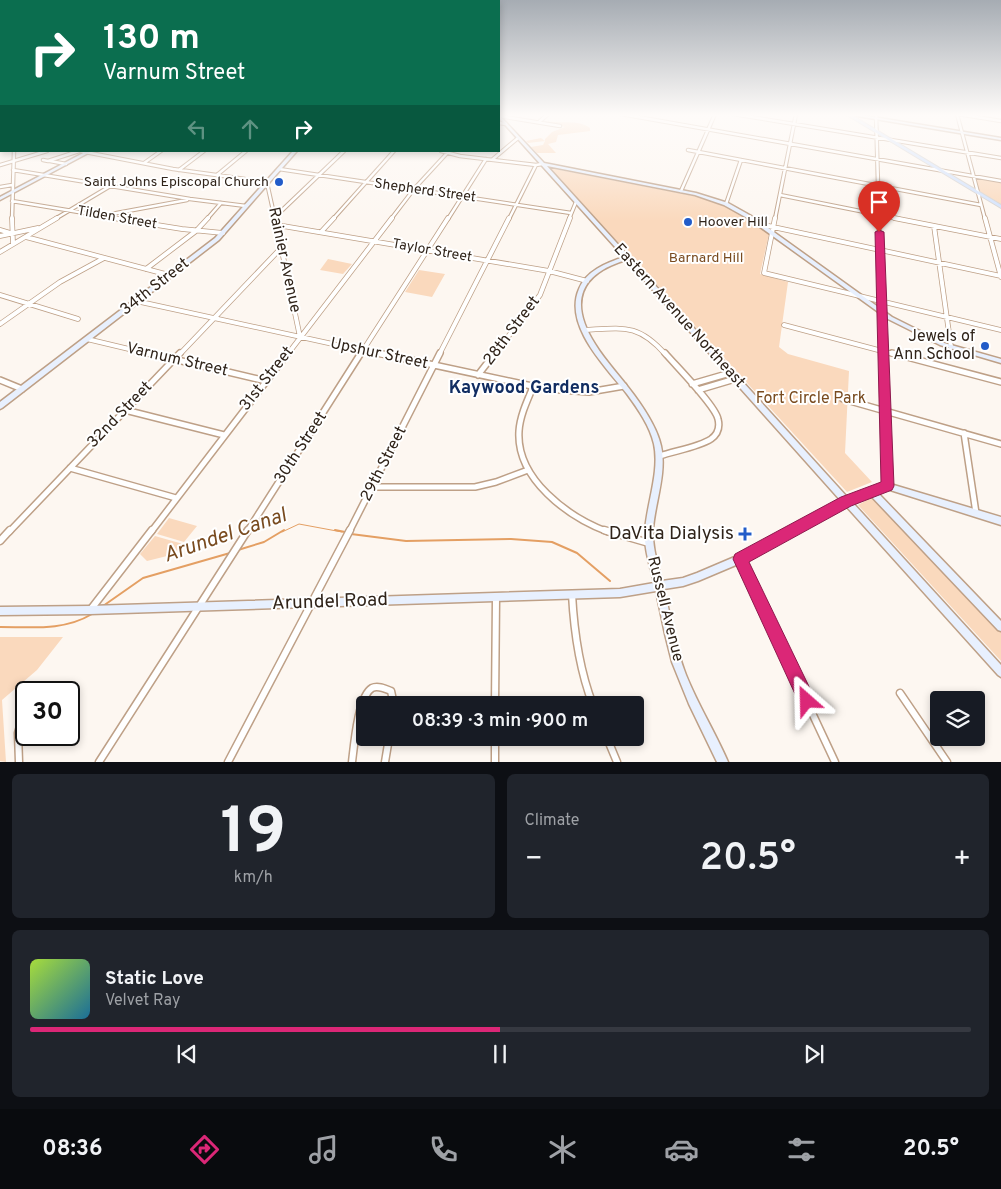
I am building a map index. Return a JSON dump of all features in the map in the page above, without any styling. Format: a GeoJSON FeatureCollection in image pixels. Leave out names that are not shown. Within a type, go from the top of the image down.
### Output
{"type":"FeatureCollection","features":[{"type":"Feature","properties":{"kind":"main road"},"geometry":{"type":"LineString","coordinates":[[906,150],[1001,207]]}},
{"type":"Feature","properties":{"kind":"main road","name":"Eastern Avenue Northeast"},"geometry":{"type":"LineString","coordinates":[[539,164],[627,258],[846,502]]}},
{"type":"Feature","properties":{"kind":"main road"},"geometry":{"type":"LineString","coordinates":[[882,313],[924,336],[951,347],[1001,361]]}},
{"type":"Feature","properties":{"kind":"street"},"geometry":{"type":"LineString","coordinates":[[492,159],[504,150]]}},
{"type":"Feature","properties":{"kind":"street","name":"Eastern Avenue Northeast"},"geometry":{"type":"LineString","coordinates":[[527,150],[539,164]]}},
{"type":"Feature","properties":{"kind":"street"},"geometry":{"type":"LineString","coordinates":[[688,150],[981,205]]}},
{"type":"Feature","properties":{"kind":"street"},"geometry":{"type":"LineString","coordinates":[[789,150],[764,273],[1001,330]]}},
{"type":"Feature","properties":{"kind":"street"},"geometry":{"type":"LineString","coordinates":[[822,150],[1001,181]]}},
{"type":"Feature","properties":{"kind":"street"},"geometry":{"type":"LineString","coordinates":[[877,150],[888,486]]}},
{"type":"Feature","properties":{"kind":"street"},"geometry":{"type":"LineString","coordinates":[[947,150],[1001,158]]}},
{"type":"Feature","properties":{"kind":"street"},"geometry":{"type":"LineString","coordinates":[[448,152],[486,159],[539,164],[682,191],[726,204],[759,224],[773,230],[880,250],[1001,276],[967,150]]}},
{"type":"Feature","properties":{"kind":"street"},"geometry":{"type":"LineString","coordinates":[[13,244],[11,234],[14,152]]}},
{"type":"Feature","properties":{"kind":"street"},"geometry":{"type":"LineString","coordinates":[[0,165],[45,152]]}},
{"type":"Feature","properties":{"kind":"street"},"geometry":{"type":"LineString","coordinates":[[48,161],[76,152]]}},
{"type":"Feature","properties":{"kind":"street"},"geometry":{"type":"LineString","coordinates":[[0,199],[88,152],[143,164],[245,179]]}},
{"type":"Feature","properties":{"kind":"street"},"geometry":{"type":"LineString","coordinates":[[143,164],[160,152]]}},
{"type":"Feature","properties":{"kind":"street"},"geometry":{"type":"LineString","coordinates":[[179,170],[203,152]]}},
{"type":"Feature","properties":{"kind":"street"},"geometry":{"type":"LineString","coordinates":[[218,175],[245,152]]}},
{"type":"Feature","properties":{"kind":"street","name":"34th Street"},"geometry":{"type":"LineString","coordinates":[[0,406],[223,233],[294,152]]}},
{"type":"Feature","properties":{"kind":"street"},"geometry":{"type":"LineString","coordinates":[[275,216],[343,152]]}},
{"type":"Feature","properties":{"kind":"street"},"geometry":{"type":"LineString","coordinates":[[321,232],[393,152]]}},
{"type":"Feature","properties":{"kind":"street","name":"31st Street"},"geometry":{"type":"LineString","coordinates":[[90,610],[414,190],[448,152]]}},
{"type":"Feature","properties":{"kind":"street"},"geometry":{"type":"LineString","coordinates":[[682,191],[698,152]]}},
{"type":"Feature","properties":{"kind":"street","name":"30th Street"},"geometry":{"type":"LineString","coordinates":[[99,762],[486,159]]}},
{"type":"Feature","properties":{"kind":"street"},"geometry":{"type":"LineString","coordinates":[[43,160],[66,164]]}},
{"type":"Feature","properties":{"kind":"street"},"geometry":{"type":"LineString","coordinates":[[726,204],[741,160]]}},
{"type":"Feature","properties":{"kind":"street","name":"29th Street"},"geometry":{"type":"LineString","coordinates":[[228,762],[313,602],[516,205],[539,164]]}},
{"type":"Feature","properties":{"kind":"street","name":"Shepherd Street"},"geometry":{"type":"LineString","coordinates":[[279,169],[571,213]]}},
{"type":"Feature","properties":{"kind":"street"},"geometry":{"type":"LineString","coordinates":[[13,170],[190,199],[246,206]]}},
{"type":"Feature","properties":{"kind":"street","name":"Rainier Avenue"},"geometry":{"type":"LineString","coordinates":[[266,183],[282,247],[300,336]]}},
{"type":"Feature","properties":{"kind":"street"},"geometry":{"type":"LineString","coordinates":[[0,252],[112,185]]}},
{"type":"Feature","properties":{"kind":"street"},"geometry":{"type":"LineString","coordinates":[[0,187],[12,186]]}},
{"type":"Feature","properties":{"kind":"street"},"geometry":{"type":"LineString","coordinates":[[780,195],[1001,239]]}},
{"type":"Feature","properties":{"kind":"street"},"geometry":{"type":"LineString","coordinates":[[103,215],[190,199]]}},
{"type":"Feature","properties":{"kind":"street","name":"Tilden Street"},"geometry":{"type":"LineString","coordinates":[[12,201],[223,233]]}},
{"type":"Feature","properties":{"kind":"street","name":"28th Street"},"geometry":{"type":"LineString","coordinates":[[478,375],[535,302],[576,202]]}},
{"type":"Feature","properties":{"kind":"street"},"geometry":{"type":"LineString","coordinates":[[146,269],[196,230],[221,203]]}},
{"type":"Feature","properties":{"kind":"street","name":"Taylor Street"},"geometry":{"type":"LineString","coordinates":[[277,225],[488,260],[586,280]]}},
{"type":"Feature","properties":{"kind":"street"},"geometry":{"type":"LineString","coordinates":[[934,226],[951,347]]}},
{"type":"Feature","properties":{"kind":"street"},"geometry":{"type":"LineString","coordinates":[[0,236],[42,227]]}},
{"type":"Feature","properties":{"kind":"street"},"geometry":{"type":"LineString","coordinates":[[0,230],[11,234]]}},
{"type":"Feature","properties":{"kind":"street"},"geometry":{"type":"LineString","coordinates":[[773,230],[882,313]]}},
{"type":"Feature","properties":{"kind":"street"},"geometry":{"type":"LineString","coordinates":[[26,237],[169,276]]}},
{"type":"Feature","properties":{"kind":"street","name":"32nd Street"},"geometry":{"type":"LineString","coordinates":[[0,541],[282,247]]}},
{"type":"Feature","properties":{"kind":"street"},"geometry":{"type":"LineString","coordinates":[[0,324],[60,282],[104,258]]}},
{"type":"Feature","properties":{"kind":"street"},"geometry":{"type":"LineString","coordinates":[[586,280],[597,270],[627,258]]}},
{"type":"Feature","properties":{"kind":"street","name":"Russell Avenue"},"geometry":{"type":"LineString","coordinates":[[586,280],[581,290],[578,305],[584,330],[642,412],[653,433],[660,456],[650,516],[649,543],[660,586],[663,610],[677,662],[693,701],[723,762]]}},
{"type":"Feature","properties":{"kind":"street"},"geometry":{"type":"LineString","coordinates":[[0,295],[78,319]]}},
{"type":"Feature","properties":{"kind":"street","name":"Upshur Street"},"geometry":{"type":"LineString","coordinates":[[136,301],[533,387],[579,393],[604,391],[624,386]]}},
{"type":"Feature","properties":{"kind":"street"},"geometry":{"type":"LineString","coordinates":[[784,325],[1001,382]]}},
{"type":"Feature","properties":{"kind":"street"},"geometry":{"type":"LineString","coordinates":[[584,330],[625,328],[644,334],[652,339],[698,390],[718,417],[720,428],[709,440],[660,456]]}},
{"type":"Feature","properties":{"kind":"street","name":"Varnum Street"},"geometry":{"type":"LineString","coordinates":[[87,339],[266,381]]}},
{"type":"Feature","properties":{"kind":"street"},"geometry":{"type":"LineString","coordinates":[[692,384],[730,372]]}},
{"type":"Feature","properties":{"kind":"street"},"geometry":{"type":"LineString","coordinates":[[698,390],[735,379]]}},
{"type":"Feature","properties":{"kind":"street"},"geometry":{"type":"LineString","coordinates":[[0,380],[22,388]]}},
{"type":"Feature","properties":{"kind":"street"},"geometry":{"type":"LineString","coordinates":[[533,387],[523,413],[518,439],[521,454],[528,470],[546,492],[563,508],[580,520],[610,534],[649,543]]}},
{"type":"Feature","properties":{"kind":"street"},"geometry":{"type":"LineString","coordinates":[[843,399],[1001,444]]}},
{"type":"Feature","properties":{"kind":"street"},"geometry":{"type":"LineString","coordinates":[[125,410],[224,435]]}},
{"type":"Feature","properties":{"kind":"street"},"geometry":{"type":"LineString","coordinates":[[964,433],[976,513]]}},
{"type":"Feature","properties":{"kind":"street"},"geometry":{"type":"LineString","coordinates":[[70,468],[176,498]]}},
{"type":"Feature","properties":{"kind":"street"},"geometry":{"type":"LineString","coordinates":[[372,487],[475,487],[496,482],[528,470]]}},
{"type":"Feature","properties":{"kind":"street"},"geometry":{"type":"LineString","coordinates":[[660,586],[683,582],[740,559],[846,502],[888,486],[1001,521]]}},
{"type":"Feature","properties":{"kind":"street"},"geometry":{"type":"LineString","coordinates":[[872,491],[1001,627]]}},
{"type":"Feature","properties":{"kind":"street","name":"Eastern Avenue Northeast"},"geometry":{"type":"LineString","coordinates":[[846,502],[1001,672]]}},
{"type":"Feature","properties":{"kind":"street"},"geometry":{"type":"LineString","coordinates":[[740,559],[835,762]]}},
{"type":"Feature","properties":{"kind":"street","name":"Arundel Road"},"geometry":{"type":"LineString","coordinates":[[0,611],[114,610],[313,602],[496,598],[620,593],[660,586]]}},
{"type":"Feature","properties":{"kind":"street"},"geometry":{"type":"LineString","coordinates":[[572,594],[574,627],[580,666],[590,696]]}},
{"type":"Feature","properties":{"kind":"street"},"geometry":{"type":"LineString","coordinates":[[495,696],[496,598]]}},
{"type":"Feature","properties":{"kind":"street"},"geometry":{"type":"LineString","coordinates":[[366,696],[372,688],[377,687],[391,691],[392,696]]}},
{"type":"Feature","properties":{"kind":"street"},"geometry":{"type":"LineString","coordinates":[[900,693],[947,762]]}},
{"type":"Feature","properties":{"kind":"street"},"geometry":{"type":"LineString","coordinates":[[352,762],[356,738]]}},
{"type":"Feature","properties":{"kind":"street"},"geometry":{"type":"LineString","coordinates":[[18,746],[19,762]]}},
{"type":"Feature","properties":{"kind":"street"},"geometry":{"type":"LineString","coordinates":[[385,762],[388,746]]}},
{"type":"Feature","properties":{"kind":"street"},"geometry":{"type":"LineString","coordinates":[[495,746],[495,762]]}},
{"type":"Feature","properties":{"kind":"street"},"geometry":{"type":"LineString","coordinates":[[610,746],[617,762]]}},
{"type":"Feature","properties":{"kind":"green space"},"geometry":{"type":"Polygon","coordinates":[[[534,150],[553,150],[556,153],[537,153],[534,150]]]}},
{"type":"Feature","properties":{"kind":"green space","name":"Barnard Hill"},"geometry":{"type":"Polygon","coordinates":[[[550,168],[709,199],[739,212],[769,234],[760,274],[788,282],[779,347],[788,354],[849,371],[845,453],[872,482],[847,492],[550,168]]]}},
{"type":"Feature","properties":{"kind":"green space"},"geometry":{"type":"Polygon","coordinates":[[[973,176],[1001,181],[1001,207],[978,193],[973,176]]]}},
{"type":"Feature","properties":{"kind":"green space"},"geometry":{"type":"Polygon","coordinates":[[[328,259],[352,264],[343,274],[320,270],[328,259]]]}},
{"type":"Feature","properties":{"kind":"green space"},"geometry":{"type":"Polygon","coordinates":[[[419,270],[445,274],[432,297],[405,292],[419,270]]]}},
{"type":"Feature","properties":{"kind":"green space"},"geometry":{"type":"Polygon","coordinates":[[[872,497],[1001,632],[1001,661],[858,505],[872,497]]]}},
{"type":"Feature","properties":{"kind":"green space"},"geometry":{"type":"Polygon","coordinates":[[[169,518],[197,526],[184,542],[157,534],[169,518]]]}},
{"type":"Feature","properties":{"kind":"green space"},"geometry":{"type":"Polygon","coordinates":[[[155,536],[183,544],[175,554],[147,561],[140,554],[155,536]]]}},
{"type":"Feature","properties":{"kind":"green space"},"geometry":{"type":"Polygon","coordinates":[[[0,637],[63,637],[37,670],[24,681],[15,681],[15,689],[2,700],[6,762],[0,761],[0,637]]]}},
{"type":"Feature","properties":{"kind":"waterway","name":"Arundel Canal"},"geometry":{"type":"LineString","coordinates":[[282,532],[299,524],[342,532]]}},
{"type":"Feature","properties":{"kind":"waterway","name":"Arundel Canal"},"geometry":{"type":"LineString","coordinates":[[238,550],[264,542],[284,530]]}},
{"type":"Feature","properties":{"kind":"waterway","name":"Arundel Canal"},"geometry":{"type":"LineString","coordinates":[[335,530],[345,532]]}},
{"type":"Feature","properties":{"kind":"waterway","name":"Arundel Canal"},"geometry":{"type":"LineString","coordinates":[[351,534],[406,541],[511,539],[552,542],[577,553],[610,581]]}},
{"type":"Feature","properties":{"kind":"waterway","name":"Arundel Canal"},"geometry":{"type":"LineString","coordinates":[[103,606],[143,578],[230,553]]}},
{"type":"Feature","properties":{"kind":"waterway","name":"Arundel Canal"},"geometry":{"type":"LineString","coordinates":[[0,627],[59,626],[92,614]]}},
{"type":"Feature","properties":{"kind":"place","name":"Saint Johns Episcopal Church"},"geometry":{"type":"Point","coordinates":[279,182]}},
{"type":"Feature","properties":{"kind":"place","name":"Hoover Hill"},"geometry":{"type":"Point","coordinates":[688,222]}},
{"type":"Feature","properties":{"kind":"place","name":"Jewels of Ann School"},"geometry":{"type":"Point","coordinates":[985,346]}},
{"type":"Feature","properties":{"kind":"place","name":"DaVita Dialysis"},"geometry":{"type":"Point","coordinates":[745,534]}},
{"type":"Feature","properties":{"kind":"district","name":"Kaywood Gardens"},"geometry":{"type":"Point","coordinates":[524,388]}},
{"type":"Feature","properties":{"kind":"route"},"geometry":{"type":"LineString","coordinates":[[807,701],[757,591],[740,559],[846,502],[888,486],[879,232]]}},
{"type":"Feature","properties":{"kind":"park label","name":"Fort Circle Park"},"geometry":{"type":"Point","coordinates":[811,399]}}]}
